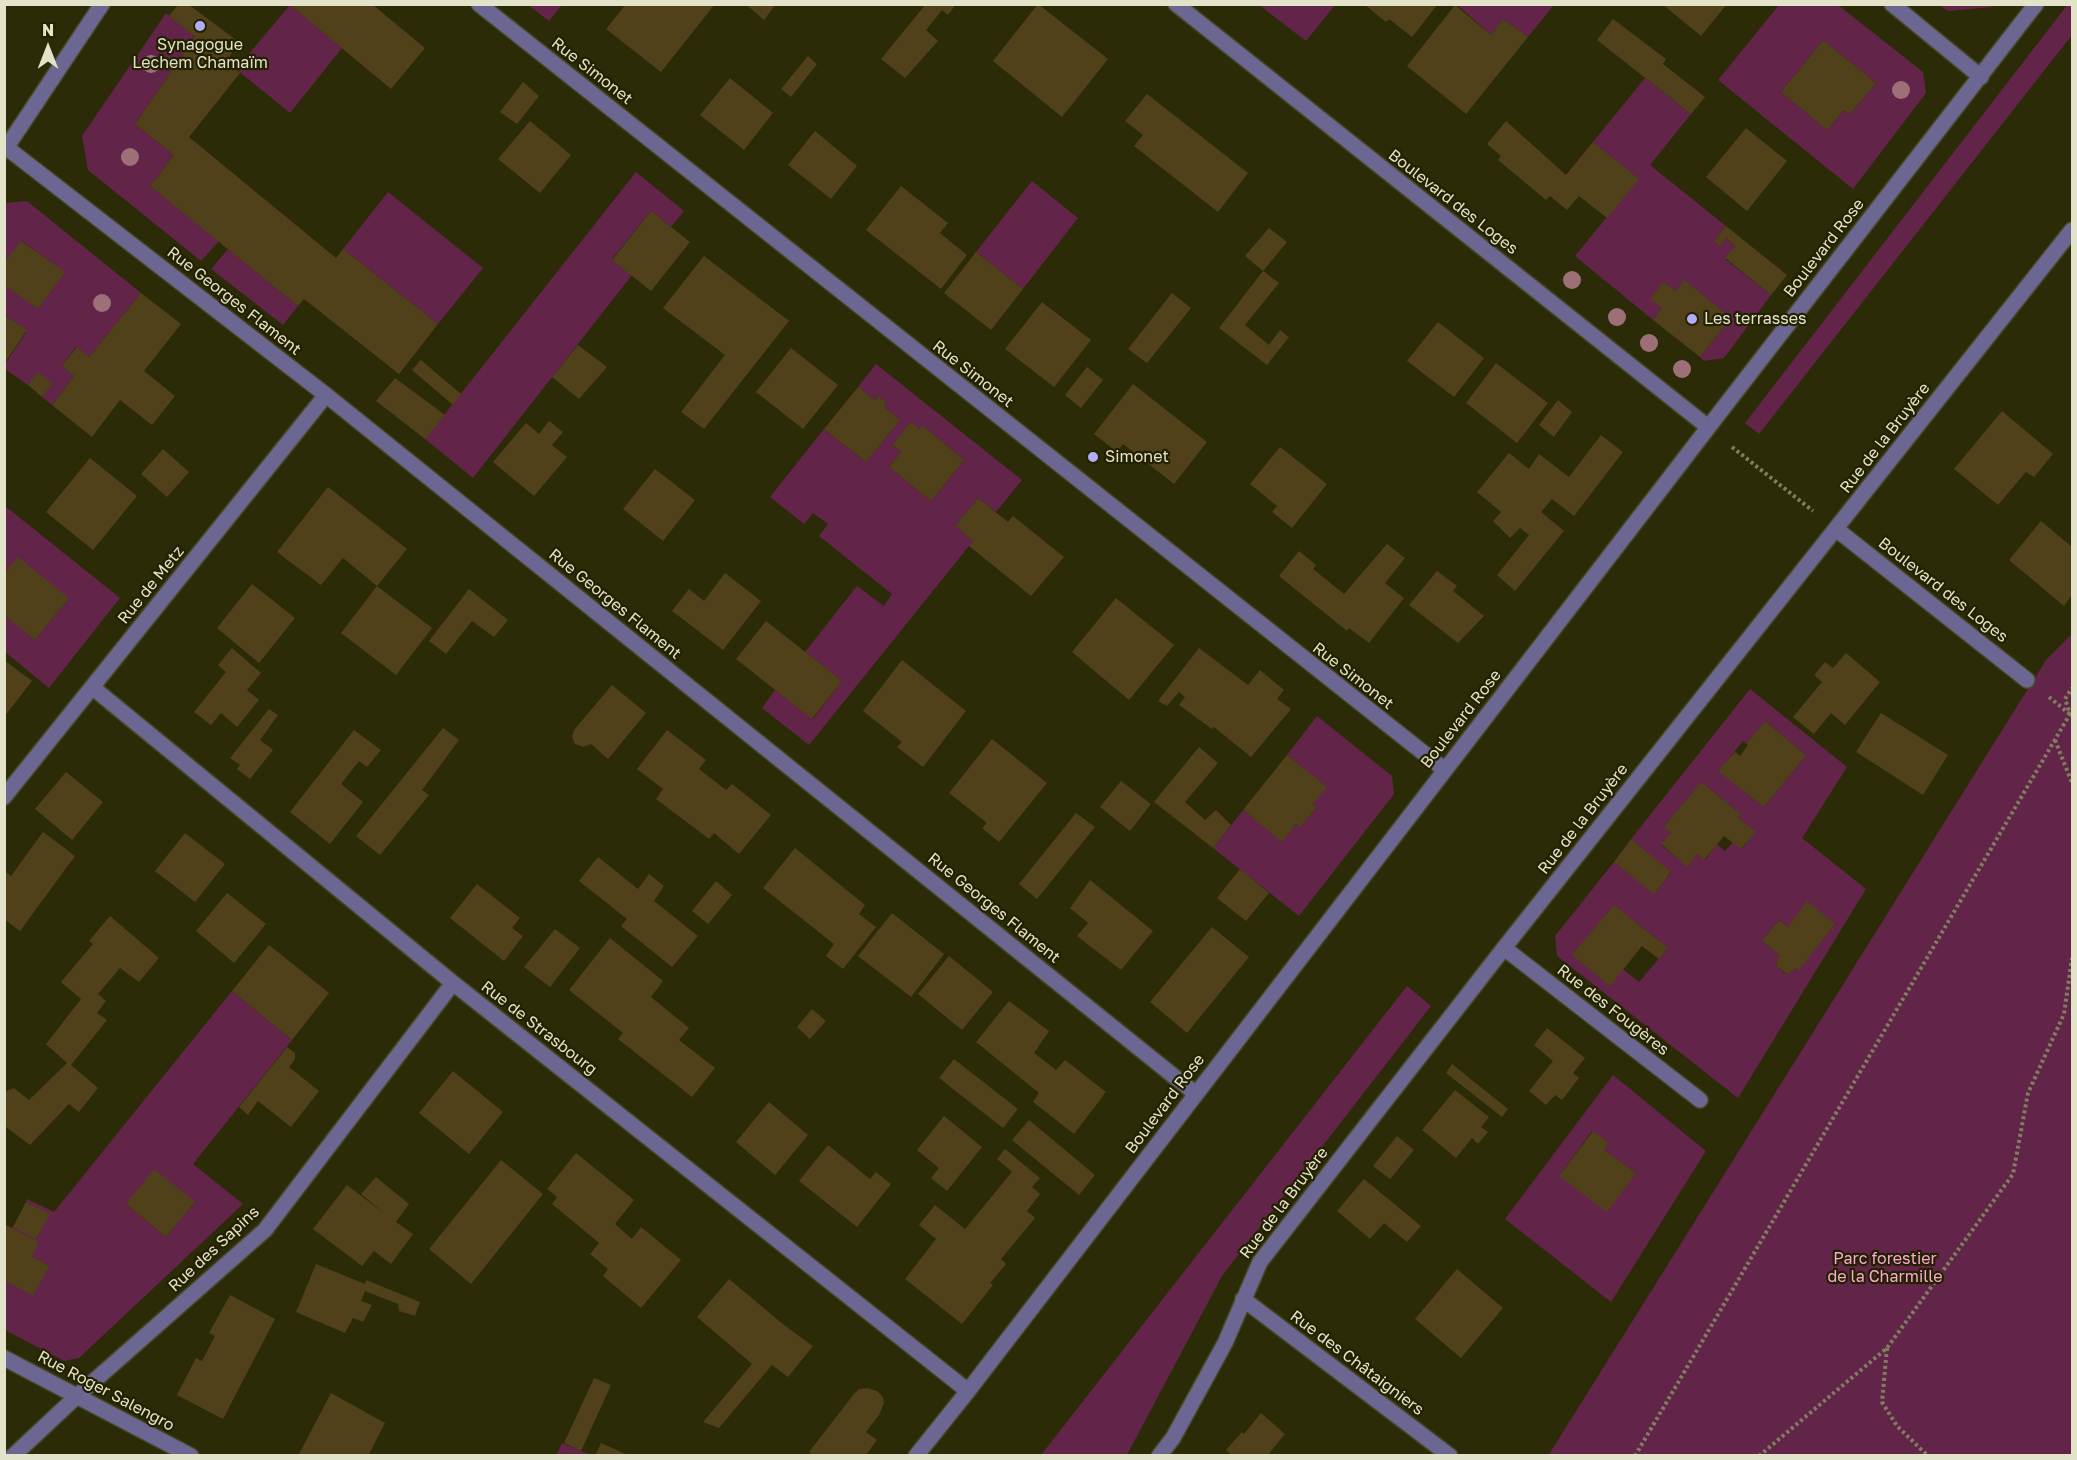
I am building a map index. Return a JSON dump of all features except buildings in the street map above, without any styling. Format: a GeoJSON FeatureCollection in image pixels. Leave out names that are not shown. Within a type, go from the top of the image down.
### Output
{"type":"FeatureCollection","features":[{"type":"Feature","properties":{"kind":"street"},"geometry":{"type":"LineString","coordinates":[[6,150],[102,4]]}},
{"type":"Feature","properties":{"kind":"street","name":"Rue Simonet"},"geometry":{"type":"LineString","coordinates":[[479,4],[1445,770]]}},
{"type":"Feature","properties":{"kind":"street","name":"Boulevard des Loges"},"geometry":{"type":"LineString","coordinates":[[1176,4],[1708,427]]}},
{"type":"Feature","properties":{"kind":"street"},"geometry":{"type":"LineString","coordinates":[[1892,4],[1981,77]]}},
{"type":"Feature","properties":{"kind":"street","name":"Boulevard Rose"},"geometry":{"type":"LineString","coordinates":[[916,1455],[968,1391],[1708,427],[2036,4]]}},
{"type":"Feature","properties":{"kind":"street","name":"Rue Georges Flament"},"geometry":{"type":"LineString","coordinates":[[6,150],[326,395],[1196,1094]]}},
{"type":"Feature","properties":{"kind":"street","name":"Rue de la Bruyère"},"geometry":{"type":"LineString","coordinates":[[1159,1455],[1173,1438],[1225,1343],[1260,1262],[1504,948],[2073,230]]}},
{"type":"Feature","properties":{"kind":"street","name":"Rue de Metz"},"geometry":{"type":"LineString","coordinates":[[4,797],[326,395]]}},
{"type":"Feature","properties":{"kind":"street","name":"Boulevard des Loges"},"geometry":{"type":"LineString","coordinates":[[1836,529],[2027,680]]}},
{"type":"Feature","properties":{"kind":"street","name":"Rue de Strasbourg"},"geometry":{"type":"LineString","coordinates":[[92,687],[453,983],[968,1391]]}},
{"type":"Feature","properties":{"kind":"street","name":"Rue des Fougères"},"geometry":{"type":"LineString","coordinates":[[1504,948],[1700,1100]]}},
{"type":"Feature","properties":{"kind":"street","name":"Rue des Sapins"},"geometry":{"type":"LineString","coordinates":[[13,1455],[265,1230],[453,983]]}},
{"type":"Feature","properties":{"kind":"street","name":"Rue des Châtaigniers"},"geometry":{"type":"LineString","coordinates":[[1243,1299],[1450,1455]]}},
{"type":"Feature","properties":{"kind":"street","name":"Rue Roger Salengro"},"geometry":{"type":"LineString","coordinates":[[4,1358],[190,1455]]}},
{"type":"Feature","properties":{"kind":"path"},"geometry":{"type":"LineString","coordinates":[[1708,427],[1836,529]]}},
{"type":"Feature","properties":{"kind":"path"},"geometry":{"type":"LineString","coordinates":[[1635,1455],[2070,714],[2065,699],[2073,688]]}},
{"type":"Feature","properties":{"kind":"path"},"geometry":{"type":"LineString","coordinates":[[2055,740],[2073,783]]}},
{"type":"Feature","properties":{"kind":"path"},"geometry":{"type":"LineString","coordinates":[[1760,1455],[1887,1348],[2013,1174],[2028,1093],[2064,1014],[2073,958]]}},
{"type":"Feature","properties":{"kind":"path"},"geometry":{"type":"LineString","coordinates":[[2064,1014],[2073,1014]]}},
{"type":"Feature","properties":{"kind":"path"},"geometry":{"type":"LineString","coordinates":[[1887,1348],[1882,1402],[1897,1426],[1928,1455]]}},
{"type":"Feature","properties":{"kind":"green space"},"geometry":{"type":"Polygon","coordinates":[[[1456,4],[1554,5],[1528,37],[1503,19],[1491,35],[1456,4]]]}},
{"type":"Feature","properties":{"kind":"green space"},"geometry":{"type":"Polygon","coordinates":[[[2068,4],[2072,5],[2072,35],[1759,434],[1745,423],[2068,4]]]}},
{"type":"Feature","properties":{"kind":"green space"},"geometry":{"type":"Polygon","coordinates":[[[290,5],[342,48],[290,113],[236,69],[290,5]]]}},
{"type":"Feature","properties":{"kind":"green space"},"geometry":{"type":"Polygon","coordinates":[[[528,5],[562,5],[549,21],[528,5]]]}},
{"type":"Feature","properties":{"kind":"green space"},"geometry":{"type":"Polygon","coordinates":[[[1259,5],[1335,5],[1306,41],[1259,5]]]}},
{"type":"Feature","properties":{"kind":"green space"},"geometry":{"type":"Polygon","coordinates":[[[1779,5],[1838,5],[1923,72],[1926,93],[1853,189],[1718,80],[1779,5]],[[1823,40],[1781,92],[1827,130],[1844,110],[1850,114],[1876,83],[1823,40]]]}},
{"type":"Feature","properties":{"kind":"green space"},"geometry":{"type":"Polygon","coordinates":[[[1939,5],[1995,5],[1948,11],[1939,5]]]}},
{"type":"Feature","properties":{"kind":"green space"},"geometry":{"type":"Polygon","coordinates":[[[166,13],[195,37],[135,124],[174,155],[150,186],[219,241],[201,261],[88,170],[82,136],[166,13]]]}},
{"type":"Feature","properties":{"kind":"green space"},"geometry":{"type":"Polygon","coordinates":[[[1645,78],[1691,114],[1650,165],[1726,226],[1714,241],[1720,245],[1726,238],[1735,246],[1725,259],[1771,295],[1724,358],[1704,361],[1700,357],[1731,318],[1684,281],[1676,291],[1663,282],[1651,299],[1662,308],[1653,320],[1575,256],[1638,179],[1593,142],[1645,78]]]}},
{"type":"Feature","properties":{"kind":"green space"},"geometry":{"type":"Polygon","coordinates":[[[636,172],[684,211],[671,227],[651,211],[612,259],[632,275],[473,478],[425,439],[636,172]]]}},
{"type":"Feature","properties":{"kind":"green space"},"geometry":{"type":"Polygon","coordinates":[[[1032,181],[1078,218],[1023,289],[976,252],[1032,181]]]}},
{"type":"Feature","properties":{"kind":"green space"},"geometry":{"type":"Polygon","coordinates":[[[388,192],[483,268],[438,324],[343,249],[388,192]]]}},
{"type":"Feature","properties":{"kind":"green space"},"geometry":{"type":"Polygon","coordinates":[[[27,201],[141,293],[89,357],[76,347],[62,366],[74,376],[52,405],[42,397],[53,384],[28,385],[5,369],[5,364],[27,331],[5,315],[5,285],[64,272],[22,241],[5,263],[5,205],[27,201]]]}},
{"type":"Feature","properties":{"kind":"green space"},"geometry":{"type":"Polygon","coordinates":[[[228,249],[298,306],[283,325],[211,269],[228,249]]]}},
{"type":"Feature","properties":{"kind":"green space"},"geometry":{"type":"Polygon","coordinates":[[[876,364],[1022,480],[996,512],[978,498],[955,526],[973,541],[809,745],[762,708],[775,690],[813,719],[842,681],[805,652],[857,586],[884,606],[892,594],[819,536],[828,524],[813,513],[804,524],[770,497],[824,429],[866,462],[900,420],[884,407],[887,402],[878,396],[875,400],[858,387],[876,364]],[[911,423],[892,445],[901,452],[889,467],[931,501],[964,460],[923,426],[919,429],[911,423]]]}},
{"type":"Feature","properties":{"kind":"green space"},"geometry":{"type":"Polygon","coordinates":[[[5,506],[120,598],[49,688],[5,652],[5,615],[35,640],[69,598],[5,574],[5,506]]]}},
{"type":"Feature","properties":{"kind":"green space","name":"Parc forestier de la Charmille"},"geometry":{"type":"Polygon","coordinates":[[[2072,634],[2072,1455],[1548,1456],[2046,660],[2072,634]]]}},
{"type":"Feature","properties":{"kind":"green space"},"geometry":{"type":"Polygon","coordinates":[[[1750,689],[1847,767],[1802,838],[1866,889],[1738,1098],[1557,956],[1555,936],[1614,862],[1654,893],[1671,873],[1631,839],[1750,689]],[[1765,721],[1746,744],[1743,741],[1719,771],[1764,807],[1806,755],[1765,721]],[[1701,782],[1665,827],[1671,833],[1661,845],[1687,866],[1697,854],[1705,860],[1717,844],[1725,851],[1733,842],[1742,849],[1755,832],[1738,818],[1741,814],[1701,782]],[[1807,902],[1788,927],[1779,920],[1762,941],[1779,955],[1776,966],[1786,974],[1796,968],[1798,970],[1835,924],[1807,902]],[[1614,905],[1573,955],[1623,969],[1639,982],[1668,948],[1614,905]]]}},
{"type":"Feature","properties":{"kind":"green space"},"geometry":{"type":"Polygon","coordinates":[[[1317,716],[1392,776],[1394,794],[1299,916],[1213,848],[1243,810],[1282,841],[1296,824],[1300,827],[1317,807],[1313,804],[1326,787],[1287,755],[1317,716]]]}},
{"type":"Feature","properties":{"kind":"green space"},"geometry":{"type":"Polygon","coordinates":[[[1407,986],[1431,1006],[1222,1276],[1127,1455],[1041,1455],[1407,986]]]}},
{"type":"Feature","properties":{"kind":"green space"},"geometry":{"type":"Polygon","coordinates":[[[232,991],[292,1040],[193,1164],[243,1204],[79,1358],[64,1361],[5,1330],[4,1280],[49,1266],[32,1256],[11,1228],[37,1238],[49,1214],[26,1202],[27,1199],[54,1212],[232,991]],[[195,1202],[126,1204],[166,1237],[195,1202]]]}},
{"type":"Feature","properties":{"kind":"green space"},"geometry":{"type":"Polygon","coordinates":[[[1613,1075],[1706,1151],[1611,1302],[1505,1219],[1613,1075]],[[1592,1131],[1559,1176],[1636,1173],[1604,1150],[1609,1143],[1592,1131]]]}},
{"type":"Feature","properties":{"kind":"green space"},"geometry":{"type":"Polygon","coordinates":[[[562,1443],[591,1455],[556,1456],[562,1443]]]}},
{"type":"Feature","properties":{"kind":"place","name":"Synagogue Lechem Chamaïm"},"geometry":{"type":"Point","coordinates":[200,26]}},
{"type":"Feature","properties":{"kind":"place","name":"Les terrasses"},"geometry":{"type":"Point","coordinates":[1692,319]}},
{"type":"Feature","properties":{"kind":"place","name":"Simonet"},"geometry":{"type":"Point","coordinates":[1093,457]}}]}
